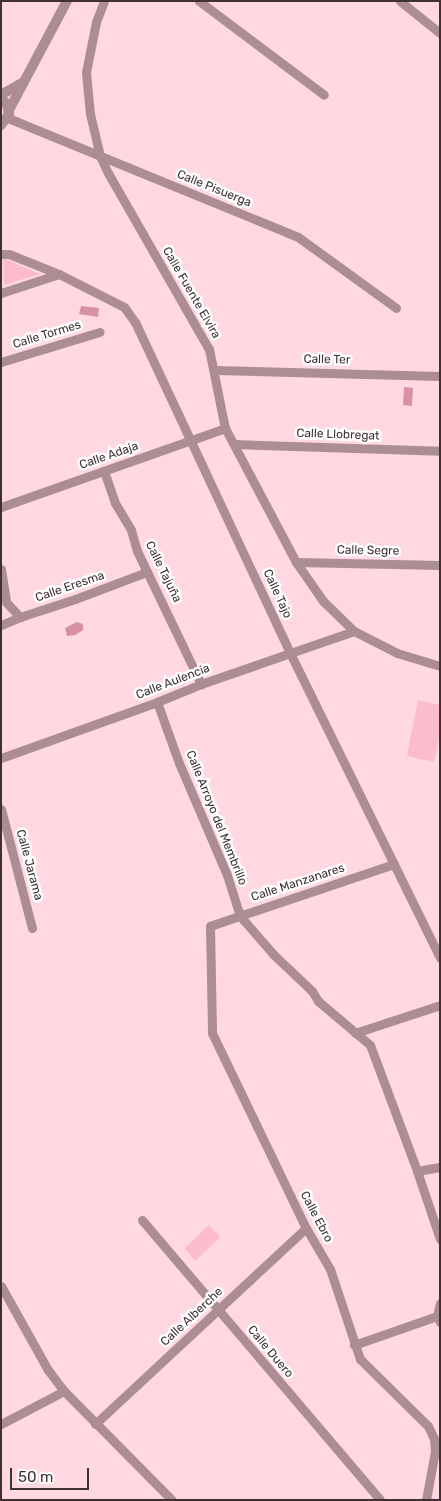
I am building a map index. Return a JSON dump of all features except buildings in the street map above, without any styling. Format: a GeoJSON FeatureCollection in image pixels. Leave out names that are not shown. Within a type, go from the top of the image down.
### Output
{"type":"FeatureCollection","features":[{"type":"Feature","properties":{"kind":"street"},"geometry":{"type":"LineString","coordinates":[[96,22],[97,1]]}},
{"type":"Feature","properties":{"kind":"street","name":"Calle Fuente Elvira"},"geometry":{"type":"LineString","coordinates":[[104,1],[96,22],[87,57],[86,72],[90,114],[100,156],[209,349],[215,370],[225,428],[296,562],[323,601],[354,632],[397,653],[440,666]]}},
{"type":"Feature","properties":{"kind":"street"},"geometry":{"type":"LineString","coordinates":[[199,1],[324,95]]}},
{"type":"Feature","properties":{"kind":"street"},"geometry":{"type":"LineString","coordinates":[[400,1],[440,33]]}},
{"type":"Feature","properties":{"kind":"street"},"geometry":{"type":"LineString","coordinates":[[4,121],[68,2]]}},
{"type":"Feature","properties":{"kind":"street"},"geometry":{"type":"LineString","coordinates":[[1,95],[25,81]]}},
{"type":"Feature","properties":{"kind":"street"},"geometry":{"type":"LineString","coordinates":[[1,99],[4,121]]}},
{"type":"Feature","properties":{"kind":"street","name":"Calle Pisuerga"},"geometry":{"type":"LineString","coordinates":[[4,121],[100,156],[298,237],[396,308]]}},
{"type":"Feature","properties":{"kind":"street","name":"Calle Tajo"},"geometry":{"type":"LineString","coordinates":[[1,254],[9,254],[59,274],[124,307],[135,322],[290,653],[440,958]]}},
{"type":"Feature","properties":{"kind":"street"},"geometry":{"type":"LineString","coordinates":[[1,293],[59,274]]}},
{"type":"Feature","properties":{"kind":"street","name":"Calle Tormes"},"geometry":{"type":"LineString","coordinates":[[1,362],[100,332]]}},
{"type":"Feature","properties":{"kind":"street","name":"Calle Ter"},"geometry":{"type":"LineString","coordinates":[[215,370],[440,376]]}},
{"type":"Feature","properties":{"kind":"street","name":"Calle Adaja"},"geometry":{"type":"LineString","coordinates":[[1,507],[225,428]]}},
{"type":"Feature","properties":{"kind":"street","name":"Calle Llobregat"},"geometry":{"type":"LineString","coordinates":[[234,444],[440,451]]}},
{"type":"Feature","properties":{"kind":"street","name":"Calle Tajuña"},"geometry":{"type":"LineString","coordinates":[[104,471],[115,503],[131,530],[147,572],[151,576],[201,684]]}},
{"type":"Feature","properties":{"kind":"street","name":"Calle Segre"},"geometry":{"type":"LineString","coordinates":[[296,562],[440,565]]}},
{"type":"Feature","properties":{"kind":"street"},"geometry":{"type":"LineString","coordinates":[[1,569],[6,602],[20,616]]}},
{"type":"Feature","properties":{"kind":"street","name":"Calle Eresma"},"geometry":{"type":"LineString","coordinates":[[1,625],[20,616],[75,599],[147,572]]}},
{"type":"Feature","properties":{"kind":"street","name":"Calle Aulencia"},"geometry":{"type":"LineString","coordinates":[[1,758],[158,702],[201,684],[354,632]]}},
{"type":"Feature","properties":{"kind":"street","name":"Calle Arroyo del Membrillo"},"geometry":{"type":"LineString","coordinates":[[158,702],[180,763],[227,875],[240,916],[274,955],[312,991],[318,1001],[370,1045],[440,1239]]}},
{"type":"Feature","properties":{"kind":"street","name":"Calle Jarama"},"geometry":{"type":"LineString","coordinates":[[1,810],[32,928]]}},
{"type":"Feature","properties":{"kind":"street","name":"Calle Manzanares"},"geometry":{"type":"LineString","coordinates":[[210,926],[394,864]]}},
{"type":"Feature","properties":{"kind":"street","name":"Calle Ebro"},"geometry":{"type":"LineString","coordinates":[[210,926],[212,1033],[306,1228],[330,1269],[360,1359],[428,1426],[434,1439],[435,1451],[426,1500]]}},
{"type":"Feature","properties":{"kind":"street"},"geometry":{"type":"LineString","coordinates":[[355,1033],[440,1005]]}},
{"type":"Feature","properties":{"kind":"street"},"geometry":{"type":"LineString","coordinates":[[417,1171],[440,1167]]}},
{"type":"Feature","properties":{"kind":"street","name":"Calle Duero"},"geometry":{"type":"LineString","coordinates":[[142,1220],[380,1500]]}},
{"type":"Feature","properties":{"kind":"street","name":"Calle Alberche"},"geometry":{"type":"LineString","coordinates":[[95,1424],[306,1228]]}},
{"type":"Feature","properties":{"kind":"street"},"geometry":{"type":"LineString","coordinates":[[1,1286],[48,1370],[64,1391],[172,1500]]}},
{"type":"Feature","properties":{"kind":"street"},"geometry":{"type":"LineString","coordinates":[[354,1345],[439,1319],[440,1303]]}},
{"type":"Feature","properties":{"kind":"street"},"geometry":{"type":"LineString","coordinates":[[1,1424],[64,1391]]}},
{"type":"Feature","properties":{"kind":"shaded area"},"geometry":{"type":"Polygon","coordinates":[[[3,258],[40,274],[4,285],[3,258]]]}},
{"type":"Feature","properties":{"kind":"shaded area"},"geometry":{"type":"Polygon","coordinates":[[[81,306],[99,308],[98,317],[79,314],[81,306]]]}},
{"type":"Feature","properties":{"kind":"shaded area"},"geometry":{"type":"Polygon","coordinates":[[[404,387],[413,388],[412,406],[403,405],[404,387]]]}},
{"type":"Feature","properties":{"kind":"shaded area"},"geometry":{"type":"Polygon","coordinates":[[[77,622],[83,624],[83,630],[75,635],[67,636],[65,628],[77,622]]]}},
{"type":"Feature","properties":{"kind":"shaded area"},"geometry":{"type":"Polygon","coordinates":[[[418,700],[440,705],[440,735],[434,762],[407,756],[418,700]]]}},
{"type":"Feature","properties":{"kind":"shaded area"},"geometry":{"type":"Polygon","coordinates":[[[209,1225],[220,1237],[195,1261],[185,1248],[209,1225]]]}}]}
